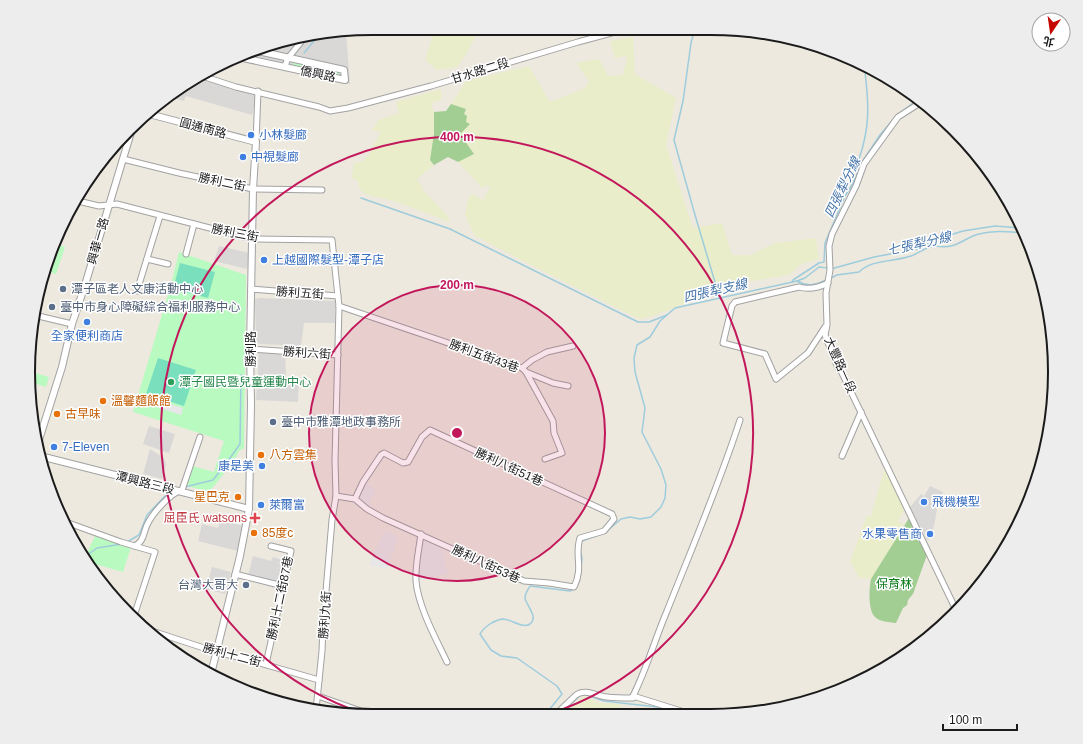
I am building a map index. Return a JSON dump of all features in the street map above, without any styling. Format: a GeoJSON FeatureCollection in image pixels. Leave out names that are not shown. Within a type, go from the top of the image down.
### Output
{"type":"FeatureCollection","features":[{"type":"Feature","properties":{"kind":"street","name":"甘水路二段"},"geometry":{"type":"LineString","coordinates":[[258,91],[330,111],[348,108],[432,86],[604,35]]}},
{"type":"Feature","properties":{"kind":"street"},"geometry":{"type":"LineString","coordinates":[[285,66],[288,58],[301,42]]}},
{"type":"Feature","properties":{"kind":"street","name":"僑興路"},"geometry":{"type":"LineString","coordinates":[[248,59],[345,80],[344,70],[265,53]]}},
{"type":"Feature","properties":{"kind":"street"},"geometry":{"type":"LineString","coordinates":[[207,78],[236,87],[258,91]]}},
{"type":"Feature","properties":{"kind":"street","name":"勝利路"},"geometry":{"type":"LineString","coordinates":[[212,669],[249,510],[253,189],[258,91]]}},
{"type":"Feature","properties":{"kind":"street","name":"大豐路一段"},"geometry":{"type":"LineString","coordinates":[[916,105],[898,117],[864,164],[856,186],[830,241],[830,270],[826,293],[827,325],[825,335],[838,368],[861,412],[954,605]]}},
{"type":"Feature","properties":{"kind":"street","name":"圓通南路"},"geometry":{"type":"LineString","coordinates":[[154,115],[256,142]]}},
{"type":"Feature","properties":{"kind":"street","name":"興華一路"},"geometry":{"type":"LineString","coordinates":[[41,435],[62,366],[72,324],[129,139]]}},
{"type":"Feature","properties":{"kind":"street","name":"勝利二街"},"geometry":{"type":"LineString","coordinates":[[123,159],[202,179],[253,189],[322,190]]}},
{"type":"Feature","properties":{"kind":"street","name":"勝利三街"},"geometry":{"type":"LineString","coordinates":[[81,202],[99,206],[117,204],[252,239],[332,240],[338,296]]}},
{"type":"Feature","properties":{"kind":"street"},"geometry":{"type":"LineString","coordinates":[[137,290],[160,216]]}},
{"type":"Feature","properties":{"kind":"street"},"geometry":{"type":"LineString","coordinates":[[186,254],[194,224]]}},
{"type":"Feature","properties":{"kind":"street"},"geometry":{"type":"LineString","coordinates":[[147,259],[168,264]]}},
{"type":"Feature","properties":{"kind":"street"},"geometry":{"type":"LineString","coordinates":[[827,325],[808,353],[776,379],[765,354],[723,343],[734,302],[799,287],[805,289],[820,288],[828,284]]}},
{"type":"Feature","properties":{"kind":"street","name":"勝利五街"},"geometry":{"type":"LineString","coordinates":[[251,289],[338,296],[338,355]]}},
{"type":"Feature","properties":{"kind":"street","name":"勝利五街43巷"},"geometry":{"type":"LineString","coordinates":[[339,306],[524,370],[553,421],[554,433],[562,453],[545,459]]}},
{"type":"Feature","properties":{"kind":"street"},"geometry":{"type":"LineString","coordinates":[[40,316],[72,324]]}},
{"type":"Feature","properties":{"kind":"street"},"geometry":{"type":"LineString","coordinates":[[568,386],[553,383],[524,370],[532,360],[547,352],[573,346]]}},
{"type":"Feature","properties":{"kind":"street","name":"勝利六街"},"geometry":{"type":"LineString","coordinates":[[250,349],[338,355],[335,461]]}},
{"type":"Feature","properties":{"kind":"street"},"geometry":{"type":"LineString","coordinates":[[842,456],[861,412]]}},
{"type":"Feature","properties":{"kind":"street"},"geometry":{"type":"LineString","coordinates":[[562,709],[580,692],[606,697],[633,698],[644,675],[666,613],[726,462],[740,420]]}},
{"type":"Feature","properties":{"kind":"street","name":"勝利八街51巷"},"geometry":{"type":"LineString","coordinates":[[355,499],[363,482],[381,455],[384,453],[404,463],[408,462],[422,437],[430,430],[612,514]]}},
{"type":"Feature","properties":{"kind":"street"},"geometry":{"type":"LineString","coordinates":[[134,546],[142,540],[147,525],[154,515],[179,489],[200,437]]}},
{"type":"Feature","properties":{"kind":"street","name":"潭興路三段"},"geometry":{"type":"LineString","coordinates":[[46,457],[179,489],[249,510]]}},
{"type":"Feature","properties":{"kind":"street","name":"勝利九街"},"geometry":{"type":"LineString","coordinates":[[317,704],[332,520],[336,496],[335,461]]}},
{"type":"Feature","properties":{"kind":"street","name":"勝利八街53巷"},"geometry":{"type":"LineString","coordinates":[[336,496],[355,499],[367,509],[383,518],[524,581],[574,587],[578,579],[580,562],[577,546],[580,538],[604,530],[614,519],[612,514]]}},
{"type":"Feature","properties":{"kind":"street"},"geometry":{"type":"LineString","coordinates":[[72,525],[155,552],[135,611]]}},
{"type":"Feature","properties":{"kind":"street"},"geometry":{"type":"LineString","coordinates":[[421,534],[416,580],[419,597],[430,626],[447,662]]}},
{"type":"Feature","properties":{"kind":"street","name":"勝利十二街87巷"},"geometry":{"type":"LineString","coordinates":[[266,664],[291,551],[271,546]]}},
{"type":"Feature","properties":{"kind":"street"},"geometry":{"type":"LineString","coordinates":[[235,574],[283,586]]}},
{"type":"Feature","properties":{"kind":"street","name":"勝利十二街"},"geometry":{"type":"LineString","coordinates":[[161,634],[216,652],[266,664],[319,680]]}},
{"type":"Feature","properties":{"kind":"street"},"geometry":{"type":"LineString","coordinates":[[318,696],[353,708]]}},
{"type":"Feature","properties":{"kind":"street"},"geometry":{"type":"LineString","coordinates":[[633,696],[675,709]]}},
{"type":"Feature","properties":{"kind":"shaded area"},"geometry":{"type":"Polygon","coordinates":[[[346,36],[350,84],[243,61],[285,46],[306,41],[346,36]]]}},
{"type":"Feature","properties":{"kind":"shaded area"},"geometry":{"type":"Polygon","coordinates":[[[203,80],[257,96],[252,115],[186,96],[184,101],[176,99],[203,80]]]}},
{"type":"Feature","properties":{"kind":"shaded area"},"geometry":{"type":"Polygon","coordinates":[[[219,246],[250,253],[247,269],[214,261],[219,246]]]}},
{"type":"Feature","properties":{"kind":"shaded area"},"geometry":{"type":"Polygon","coordinates":[[[255,299],[335,301],[335,323],[304,323],[301,346],[259,344],[256,340],[255,299]]]}},
{"type":"Feature","properties":{"kind":"shaded area"},"geometry":{"type":"Polygon","coordinates":[[[259,351],[285,351],[286,377],[299,378],[298,402],[256,400],[259,351]]]}},
{"type":"Feature","properties":{"kind":"shaded area"},"geometry":{"type":"Polygon","coordinates":[[[146,396],[183,408],[181,415],[144,403],[146,396]]]}},
{"type":"Feature","properties":{"kind":"shaded area"},"geometry":{"type":"Polygon","coordinates":[[[149,426],[175,434],[169,453],[143,444],[149,426]]]}},
{"type":"Feature","properties":{"kind":"shaded area"},"geometry":{"type":"Polygon","coordinates":[[[150,449],[164,458],[166,464],[162,479],[143,474],[150,449]]]}},
{"type":"Feature","properties":{"kind":"shaded area"},"geometry":{"type":"Polygon","coordinates":[[[364,482],[376,490],[369,502],[372,505],[368,508],[357,499],[364,482]]]}},
{"type":"Feature","properties":{"kind":"shaded area"},"geometry":{"type":"Polygon","coordinates":[[[930,486],[943,492],[938,504],[934,526],[928,541],[910,507],[921,494],[924,496],[930,486]]]}},
{"type":"Feature","properties":{"kind":"shaded area"},"geometry":{"type":"Polygon","coordinates":[[[220,520],[244,526],[238,551],[198,541],[202,524],[218,528],[220,520]]]}},
{"type":"Feature","properties":{"kind":"shaded area"},"geometry":{"type":"Polygon","coordinates":[[[388,532],[398,536],[387,569],[369,565],[383,534],[388,532]]]}},
{"type":"Feature","properties":{"kind":"shaded area"},"geometry":{"type":"Polygon","coordinates":[[[422,537],[440,545],[448,574],[417,581],[422,537]]]}},
{"type":"Feature","properties":{"kind":"shaded area"},"geometry":{"type":"Polygon","coordinates":[[[253,556],[271,561],[273,557],[287,561],[281,583],[248,575],[253,556]]]}},
{"type":"Feature","properties":{"kind":"shaded area"},"geometry":{"type":"Polygon","coordinates":[[[212,567],[231,572],[225,594],[206,589],[212,567]]]}},
{"type":"Feature","properties":{"kind":"green space"},"geometry":{"type":"Polygon","coordinates":[[[433,35],[476,35],[457,67],[437,70],[425,60],[433,35]]]}},
{"type":"Feature","properties":{"kind":"green space"},"geometry":{"type":"Polygon","coordinates":[[[633,37],[635,74],[676,98],[666,145],[693,228],[722,223],[732,255],[751,255],[775,243],[816,238],[819,259],[801,264],[789,275],[709,288],[702,297],[650,317],[639,319],[474,235],[465,215],[468,199],[472,194],[483,200],[490,188],[487,185],[482,188],[458,162],[474,154],[460,134],[466,122],[464,114],[466,109],[451,104],[466,81],[529,66],[550,102],[585,88],[589,81],[576,63],[599,59],[608,76],[623,75],[627,56],[615,58],[610,41],[633,37]]]}},
{"type":"Feature","properties":{"kind":"green space"},"geometry":{"type":"Polygon","coordinates":[[[292,62],[339,72],[340,74],[336,75],[293,65],[292,62]]]}},
{"type":"Feature","properties":{"kind":"green space"},"geometry":{"type":"Polygon","coordinates":[[[441,89],[442,99],[431,104],[434,112],[434,134],[430,160],[434,165],[417,179],[423,188],[422,189],[446,214],[450,222],[394,201],[367,195],[360,190],[358,181],[352,178],[354,163],[362,162],[369,154],[381,132],[372,130],[379,120],[399,113],[396,102],[441,89]]]}},
{"type":"Feature","properties":{"kind":"green space"},"geometry":{"type":"Polygon","coordinates":[[[451,104],[466,109],[464,114],[467,116],[466,122],[470,124],[460,134],[474,154],[458,162],[448,157],[434,165],[430,160],[434,134],[434,112],[446,111],[451,104]]]}},
{"type":"Feature","properties":{"kind":"green space"},"geometry":{"type":"Polygon","coordinates":[[[60,245],[65,247],[56,274],[50,272],[60,245]]]}},
{"type":"Feature","properties":{"kind":"green space"},"geometry":{"type":"Polygon","coordinates":[[[179,252],[246,275],[244,448],[239,451],[234,461],[209,492],[187,486],[192,466],[214,472],[224,441],[133,412],[170,288],[179,252]]]}},
{"type":"Feature","properties":{"kind":"green space"},"geometry":{"type":"Polygon","coordinates":[[[180,263],[215,272],[208,298],[173,289],[180,263]]]}},
{"type":"Feature","properties":{"kind":"green space","name":"潭子國民暨兒童運動中心"},"geometry":{"type":"Polygon","coordinates":[[[158,358],[196,370],[184,406],[146,394],[158,358]]]}},
{"type":"Feature","properties":{"kind":"green space"},"geometry":{"type":"Polygon","coordinates":[[[35,373],[49,377],[46,387],[36,384],[35,373]]]}},
{"type":"Feature","properties":{"kind":"green space"},"geometry":{"type":"Polygon","coordinates":[[[884,470],[887,470],[905,508],[898,521],[905,526],[871,579],[859,578],[850,561],[867,516],[871,516],[884,470]]]}},
{"type":"Feature","properties":{"kind":"green space","name":"保育林"},"geometry":{"type":"Polygon","coordinates":[[[911,515],[928,552],[913,594],[908,600],[907,605],[903,608],[896,623],[882,621],[875,617],[871,609],[871,579],[911,515]]]}},
{"type":"Feature","properties":{"kind":"green space"},"geometry":{"type":"Polygon","coordinates":[[[95,536],[131,547],[123,572],[96,564],[88,551],[95,536]]]}},
{"type":"Feature","properties":{"kind":"green space"},"geometry":{"type":"Polygon","coordinates":[[[584,696],[599,703],[622,704],[618,709],[573,709],[571,707],[584,696]]]}},
{"type":"Feature","properties":{"kind":"waterway"},"geometry":{"type":"LineString","coordinates":[[693,35],[683,101],[674,140],[720,299]]}},
{"type":"Feature","properties":{"kind":"waterway"},"geometry":{"type":"LineString","coordinates":[[304,53],[315,40]]}},
{"type":"Feature","properties":{"kind":"waterway"},"geometry":{"type":"LineString","coordinates":[[861,164],[859,159],[863,147],[868,116],[865,73]]}},
{"type":"Feature","properties":{"kind":"waterway","name":"四張犁分線"},"geometry":{"type":"LineString","coordinates":[[792,282],[819,263],[824,262],[825,243],[845,196],[852,185],[862,162],[880,135],[896,116],[913,103]]}},
{"type":"Feature","properties":{"kind":"waterway"},"geometry":{"type":"LineString","coordinates":[[361,198],[450,229],[638,322],[649,322],[667,315]]}},
{"type":"Feature","properties":{"kind":"waterway"},"geometry":{"type":"LineString","coordinates":[[831,269],[874,257],[917,249],[937,239],[963,231],[995,226],[1015,227]]}},
{"type":"Feature","properties":{"kind":"waterway","name":"七張犁分線"},"geometry":{"type":"LineString","coordinates":[[831,278],[837,275],[859,272],[864,268],[877,263],[911,256],[930,247],[948,247],[955,245],[979,234],[996,232],[1017,233]]}},
{"type":"Feature","properties":{"kind":"waterway","name":"四張犁支線"},"geometry":{"type":"LineString","coordinates":[[607,531],[621,519],[630,517],[640,519],[651,517],[661,507],[665,498],[666,485],[661,469],[642,432],[645,408],[635,372],[634,358],[637,345],[650,337],[660,321],[675,308],[797,281],[805,278],[819,267],[828,268]]}},
{"type":"Feature","properties":{"kind":"waterway","name":"七張犁分線"},"geometry":{"type":"LineString","coordinates":[[797,281],[812,285],[826,280]]}},
{"type":"Feature","properties":{"kind":"waterway"},"geometry":{"type":"LineString","coordinates":[[185,487],[213,480],[240,444],[241,375]]}},
{"type":"Feature","properties":{"kind":"waterway"},"geometry":{"type":"LineString","coordinates":[[127,542],[139,535],[147,515],[164,497],[171,493]]}},
{"type":"Feature","properties":{"kind":"waterway","name":"四張犁支線"},"geometry":{"type":"LineString","coordinates":[[582,541],[604,533]]}},
{"type":"Feature","properties":{"kind":"waterway"},"geometry":{"type":"LineString","coordinates":[[89,554],[97,548],[122,544]]}},
{"type":"Feature","properties":{"kind":"waterway","name":"四張犁支線"},"geometry":{"type":"LineString","coordinates":[[580,550],[582,558],[581,568]]}},
{"type":"Feature","properties":{"kind":"waterway","name":"四張犁支線"},"geometry":{"type":"LineString","coordinates":[[550,709],[562,694],[557,686],[517,658],[501,656],[491,650],[480,634],[490,624],[503,619],[520,625],[530,624],[533,615],[525,598],[530,586],[570,591],[574,589]]}},
{"type":"Feature","properties":{"kind":"waterway"},"geometry":{"type":"LineString","coordinates":[[584,694],[604,701],[663,709]]}},
{"type":"Feature","properties":{"kind":"waterway"},"geometry":{"type":"LineString","coordinates":[[565,709],[581,695]]}},
{"type":"Feature","properties":{"kind":"place","name":"小林髮廊"},"geometry":{"type":"Point","coordinates":[251,135]}},
{"type":"Feature","properties":{"kind":"place","name":"中視髮廊"},"geometry":{"type":"Point","coordinates":[243,157]}},
{"type":"Feature","properties":{"kind":"place","name":"上越國際髮型-潭子店"},"geometry":{"type":"Point","coordinates":[264,260]}},
{"type":"Feature","properties":{"kind":"place","name":"潭子區老人文康活動中心"},"geometry":{"type":"Point","coordinates":[63,289]}},
{"type":"Feature","properties":{"kind":"place","name":"臺中市身心障礙綜合福利服務中心"},"geometry":{"type":"Point","coordinates":[52,307]}},
{"type":"Feature","properties":{"kind":"place","name":"全家便利商店"},"geometry":{"type":"Point","coordinates":[87,322]}},
{"type":"Feature","properties":{"kind":"place","name":"潭子國民暨兒童運動中心"},"geometry":{"type":"Point","coordinates":[171,382]}},
{"type":"Feature","properties":{"kind":"place","name":"溫馨麵飯館"},"geometry":{"type":"Point","coordinates":[103,401]}},
{"type":"Feature","properties":{"kind":"place","name":"古早味"},"geometry":{"type":"Point","coordinates":[57,414]}},
{"type":"Feature","properties":{"kind":"place","name":"臺中市雅潭地政事務所"},"geometry":{"type":"Point","coordinates":[273,422]}},
{"type":"Feature","properties":{"kind":"place","name":"7-Eleven"},"geometry":{"type":"Point","coordinates":[54,447]}},
{"type":"Feature","properties":{"kind":"place","name":"八方雲集"},"geometry":{"type":"Point","coordinates":[261,455]}},
{"type":"Feature","properties":{"kind":"place","name":"康是美"},"geometry":{"type":"Point","coordinates":[262,466]}},
{"type":"Feature","properties":{"kind":"place","name":"星巴克"},"geometry":{"type":"Point","coordinates":[238,497]}},
{"type":"Feature","properties":{"kind":"place","name":"飛機模型"},"geometry":{"type":"Point","coordinates":[924,502]}},
{"type":"Feature","properties":{"kind":"place","name":"萊爾富"},"geometry":{"type":"Point","coordinates":[261,505]}},
{"type":"Feature","properties":{"kind":"place","name":"屈臣氏 watsons"},"geometry":{"type":"Point","coordinates":[255,518]}},
{"type":"Feature","properties":{"kind":"place","name":"85度c"},"geometry":{"type":"Point","coordinates":[254,533]}},
{"type":"Feature","properties":{"kind":"place","name":"水果零售商"},"geometry":{"type":"Point","coordinates":[930,534]}},
{"type":"Feature","properties":{"kind":"place","name":"台灣大哥大"},"geometry":{"type":"Point","coordinates":[246,585]}}]}
